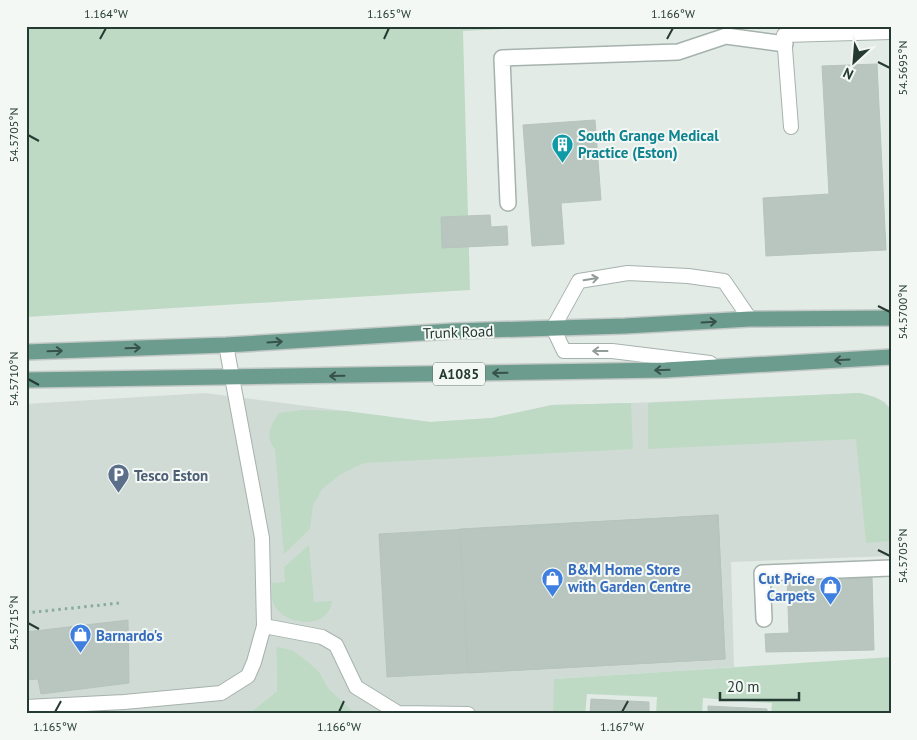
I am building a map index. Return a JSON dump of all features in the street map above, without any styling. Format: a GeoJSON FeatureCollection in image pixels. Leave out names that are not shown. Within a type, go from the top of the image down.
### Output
{"type":"FeatureCollection","features":[{"type":"Feature","properties":{"kind":"main road","name":"Trunk Road"},"geometry":{"type":"LineString","coordinates":[[26,352],[226,345],[452,331],[625,326],[750,319],[891,318]]}},
{"type":"Feature","properties":{"kind":"main road","name":"A1085"},"geometry":{"type":"LineString","coordinates":[[26,380],[666,370],[891,357]]}},
{"type":"Feature","properties":{"kind":"street"},"geometry":{"type":"LineString","coordinates":[[508,203],[502,58],[678,52],[726,36],[785,44]]}},
{"type":"Feature","properties":{"kind":"street"},"geometry":{"type":"LineString","coordinates":[[764,619],[762,573],[891,568]]}},
{"type":"Feature","properties":{"kind":"lane"},"geometry":{"type":"LineString","coordinates":[[791,127],[784,35],[858,30],[891,32]]}},
{"type":"Feature","properties":{"kind":"lane"},"geometry":{"type":"LineString","coordinates":[[736,366],[612,351],[564,351],[553,328],[579,281],[628,274],[688,276],[724,280],[750,319]]}},
{"type":"Feature","properties":{"kind":"lane"},"geometry":{"type":"LineString","coordinates":[[26,707],[124,702],[221,693],[248,676],[264,626],[262,538],[226,345]]}},
{"type":"Feature","properties":{"kind":"lane"},"geometry":{"type":"LineString","coordinates":[[264,626],[322,637],[336,645],[356,687],[398,713],[468,714]]}},
{"type":"Feature","properties":{"kind":"path"},"geometry":{"type":"LineString","coordinates":[[26,613],[120,603]]}},
{"type":"Feature","properties":{"kind":"shaded area"},"geometry":{"type":"Polygon","coordinates":[[[205,393],[430,422],[492,418],[552,405],[860,393],[885,402],[891,410],[891,556],[731,562],[734,667],[555,679],[553,714],[356,714],[329,689],[320,673],[276,648],[277,691],[252,711],[226,714],[26,714],[26,404],[205,393]]]}},
{"type":"Feature","properties":{"kind":"green space"},"geometry":{"type":"Polygon","coordinates":[[[26,26],[570,26],[463,31],[470,290],[26,317],[26,26]]]}},
{"type":"Feature","properties":{"kind":"green space"},"geometry":{"type":"Polygon","coordinates":[[[860,393],[877,398],[891,410],[891,541],[866,543],[856,439],[648,449],[648,403],[860,393]]]}},
{"type":"Feature","properties":{"kind":"green space"},"geometry":{"type":"Polygon","coordinates":[[[631,403],[633,449],[364,463],[341,474],[322,489],[313,505],[310,529],[284,554],[275,449],[269,435],[271,426],[279,413],[302,410],[346,411],[430,422],[492,418],[552,405],[631,403]]]}},
{"type":"Feature","properties":{"kind":"green space"},"geometry":{"type":"Polygon","coordinates":[[[309,545],[314,602],[332,601],[329,611],[322,618],[303,622],[284,616],[277,610],[272,600],[272,583],[285,582],[284,567],[309,545]]]}},
{"type":"Feature","properties":{"kind":"green space"},"geometry":{"type":"Polygon","coordinates":[[[276,647],[292,650],[307,661],[320,673],[329,689],[356,714],[226,714],[252,711],[277,691],[276,647]]]}},
{"type":"Feature","properties":{"kind":"green space"},"geometry":{"type":"Polygon","coordinates":[[[891,657],[891,714],[771,714],[772,703],[703,698],[702,714],[656,714],[657,697],[587,694],[585,714],[553,714],[554,679],[891,657]]]}},
{"type":"Feature","properties":{"kind":"building"},"geometry":{"type":"Polygon","coordinates":[[[877,64],[886,250],[766,256],[763,198],[829,194],[822,66],[877,64]]]}},
{"type":"Feature","properties":{"kind":"building","name":"South Grange Medical Practice (Eston)"},"geometry":{"type":"Polygon","coordinates":[[[595,120],[601,200],[561,203],[564,244],[532,246],[523,125],[595,120]]]}},
{"type":"Feature","properties":{"kind":"building"},"geometry":{"type":"Polygon","coordinates":[[[490,215],[491,227],[507,226],[508,245],[442,248],[441,217],[490,215]]]}},
{"type":"Feature","properties":{"kind":"building","name":"B&M Home Store with Garden Centre"},"geometry":{"type":"Polygon","coordinates":[[[718,515],[725,659],[387,677],[379,534],[718,515]]]}},
{"type":"Feature","properties":{"kind":"building","name":"B&M Home Store with Garden Centre"},"geometry":{"type":"Polygon","coordinates":[[[718,515],[725,659],[468,673],[460,529],[718,515]]]}},
{"type":"Feature","properties":{"kind":"building","name":"Cut Price Carpets"},"geometry":{"type":"Polygon","coordinates":[[[872,576],[874,650],[766,652],[765,634],[789,633],[787,578],[872,576]]]}},
{"type":"Feature","properties":{"kind":"building"},"geometry":{"type":"Polygon","coordinates":[[[128,620],[129,683],[41,694],[38,679],[26,680],[26,632],[128,620]]]}},
{"type":"Feature","properties":{"kind":"building"},"geometry":{"type":"Polygon","coordinates":[[[591,699],[649,702],[649,714],[590,714],[591,699]]]}},
{"type":"Feature","properties":{"kind":"building"},"geometry":{"type":"Polygon","coordinates":[[[708,706],[767,709],[767,714],[708,714],[708,706]]]}},
{"type":"Feature","properties":{"kind":"place","name":"South Grange Medical Practice (Eston)"},"geometry":{"type":"Point","coordinates":[562,163]}},
{"type":"Feature","properties":{"kind":"place","name":"Tesco Eston"},"geometry":{"type":"Point","coordinates":[118,494]}},
{"type":"Feature","properties":{"kind":"place","name":"B&M Home Store with Garden Centre"},"geometry":{"type":"Point","coordinates":[552,597]}},
{"type":"Feature","properties":{"kind":"place","name":"Cut Price Carpets"},"geometry":{"type":"Point","coordinates":[831,606]}},
{"type":"Feature","properties":{"kind":"place","name":"Barnardo's"},"geometry":{"type":"Point","coordinates":[80,654]}}]}
